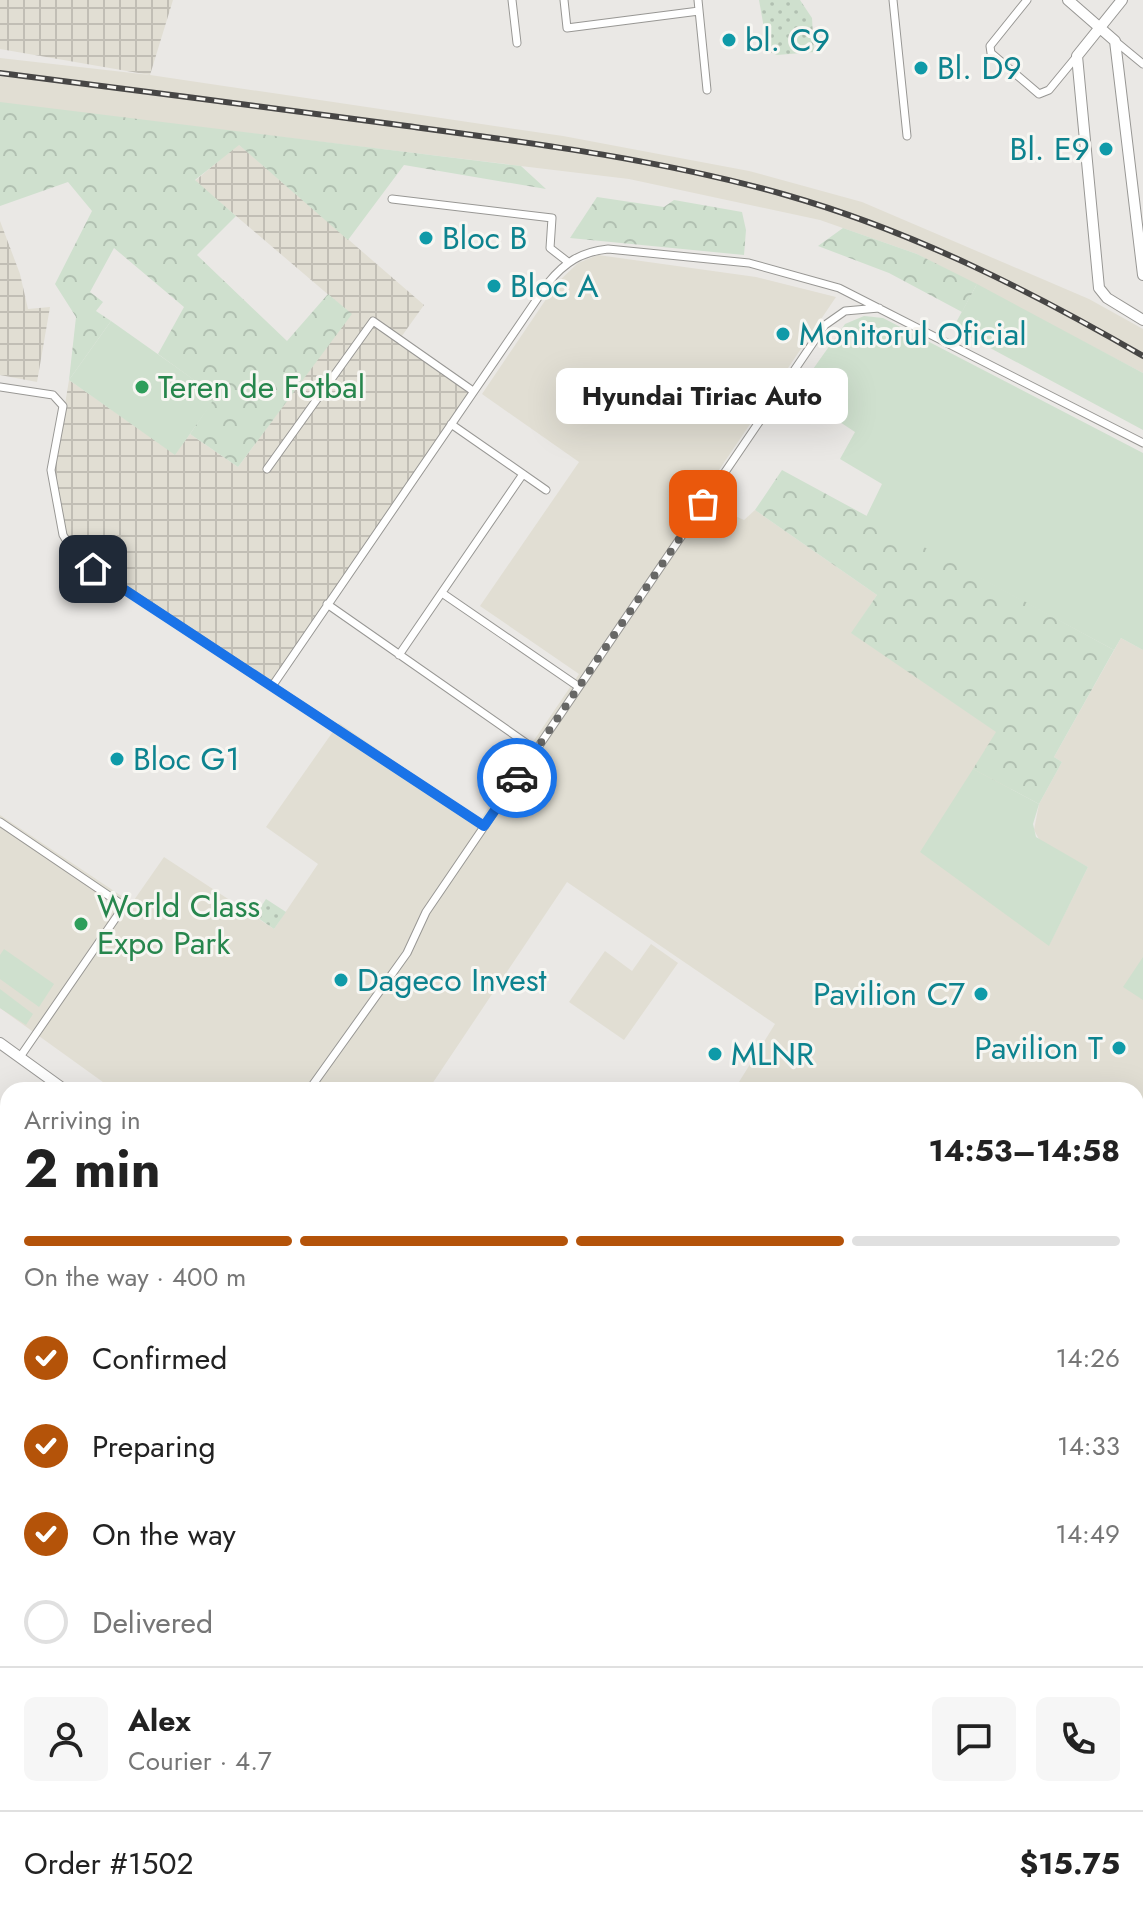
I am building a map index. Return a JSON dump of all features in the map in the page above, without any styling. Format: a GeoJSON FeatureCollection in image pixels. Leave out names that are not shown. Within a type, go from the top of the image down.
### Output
{"type":"FeatureCollection","features":[{"type":"Feature","properties":{"kind":"street"},"geometry":{"type":"LineString","coordinates":[[512,0],[517,43]]}},
{"type":"Feature","properties":{"kind":"street"},"geometry":{"type":"LineString","coordinates":[[564,0],[567,28],[699,11]]}},
{"type":"Feature","properties":{"kind":"street"},"geometry":{"type":"LineString","coordinates":[[698,0],[707,90]]}},
{"type":"Feature","properties":{"kind":"street"},"geometry":{"type":"LineString","coordinates":[[893,0],[907,136]]}},
{"type":"Feature","properties":{"kind":"street"},"geometry":{"type":"LineString","coordinates":[[1027,0],[990,46],[991,53],[1039,94],[1049,90],[1122,0]]}},
{"type":"Feature","properties":{"kind":"street"},"geometry":{"type":"LineString","coordinates":[[1068,0],[1143,64]]}},
{"type":"Feature","properties":{"kind":"street"},"geometry":{"type":"LineString","coordinates":[[1115,41],[1143,275]]}},
{"type":"Feature","properties":{"kind":"street"},"geometry":{"type":"LineString","coordinates":[[1077,56],[1099,288],[1107,298],[1143,320]]}},
{"type":"Feature","properties":{"kind":"street"},"geometry":{"type":"LineString","coordinates":[[392,199],[552,218],[550,248],[568,262]]}},
{"type":"Feature","properties":{"kind":"street"},"geometry":{"type":"LineString","coordinates":[[273,685],[548,283],[568,262],[586,252],[608,249],[749,263],[839,288],[1143,443]]}},
{"type":"Feature","properties":{"kind":"street"},"geometry":{"type":"LineString","coordinates":[[315,1082],[407,953],[422,918],[825,325],[845,311],[883,308]]}},
{"type":"Feature","properties":{"kind":"street"},"geometry":{"type":"LineString","coordinates":[[267,469],[373,321],[473,391]]}},
{"type":"Feature","properties":{"kind":"street"},"geometry":{"type":"LineString","coordinates":[[0,387],[53,395],[63,406],[51,470],[63,535],[77,558],[484,826]]}},
{"type":"Feature","properties":{"kind":"street"},"geometry":{"type":"LineString","coordinates":[[451,424],[546,490]]}},
{"type":"Feature","properties":{"kind":"street"},"geometry":{"type":"LineString","coordinates":[[399,655],[523,474]]}},
{"type":"Feature","properties":{"kind":"street"},"geometry":{"type":"LineString","coordinates":[[442,593],[579,687]]}},
{"type":"Feature","properties":{"kind":"street"},"geometry":{"type":"LineString","coordinates":[[327,604],[536,750]]}},
{"type":"Feature","properties":{"kind":"street"},"geometry":{"type":"LineString","coordinates":[[0,822],[124,906],[20,1057]]}},
{"type":"Feature","properties":{"kind":"street"},"geometry":{"type":"LineString","coordinates":[[0,1043],[54,1082]]}},
{"type":"Feature","properties":{"kind":"shaded area"},"geometry":{"type":"Polygon","coordinates":[[[0,0],[173,0],[150,75],[0,49],[0,0]]]}},
{"type":"Feature","properties":{"kind":"shaded area"},"geometry":{"type":"Polygon","coordinates":[[[0,58],[150,75],[563,136],[749,171],[862,202],[1089,299],[1143,329],[1143,373],[917,254],[820,220],[629,179],[0,103],[0,58]]]}},
{"type":"Feature","properties":{"kind":"shaded area"},"geometry":{"type":"Polygon","coordinates":[[[238,144],[424,305],[399,340],[473,391],[273,685],[86,564],[66,543],[52,483],[69,380],[175,454],[190,434],[238,467],[351,314],[195,181],[238,144]]]}},
{"type":"Feature","properties":{"kind":"shaded area"},"geometry":{"type":"Polygon","coordinates":[[[0,221],[20,274],[28,309],[50,307],[37,382],[0,375],[0,221]]]}},
{"type":"Feature","properties":{"kind":"shaded area"},"geometry":{"type":"Polygon","coordinates":[[[598,255],[756,277],[836,297],[696,504],[727,525],[735,516],[744,520],[755,510],[877,595],[852,633],[997,732],[1049,945],[1088,867],[1040,841],[1034,830],[1039,804],[1062,762],[1054,757],[1121,638],[1143,650],[1143,1082],[739,1082],[775,1024],[567,882],[433,1082],[103,1082],[0,1008],[0,815],[132,903],[164,857],[274,929],[318,864],[266,827],[339,723],[480,820],[579,674],[480,606],[579,462],[482,394],[557,283],[578,263],[598,255]]]}},
{"type":"Feature","properties":{"kind":"shaded area"},"geometry":{"type":"Polygon","coordinates":[[[651,944],[678,963],[624,1040],[569,1002],[605,951],[632,971],[651,944]]]}},
{"type":"Feature","properties":{"kind":"green space"},"geometry":{"type":"Polygon","coordinates":[[[759,0],[800,0],[812,18],[814,52],[777,55],[768,51],[759,0]]]}},
{"type":"Feature","properties":{"kind":"green space"},"geometry":{"type":"Polygon","coordinates":[[[0,102],[521,166],[546,189],[404,165],[348,240],[239,145],[195,180],[236,216],[197,255],[287,341],[328,294],[352,314],[238,467],[190,434],[216,396],[158,354],[184,307],[114,248],[90,292],[103,302],[96,311],[111,321],[69,380],[76,317],[55,284],[92,211],[68,182],[0,206],[0,102]]]}},
{"type":"Feature","properties":{"kind":"green space"},"geometry":{"type":"Polygon","coordinates":[[[597,197],[664,207],[674,200],[742,212],[746,230],[744,255],[570,238],[597,197]]]}},
{"type":"Feature","properties":{"kind":"green space"},"geometry":{"type":"Polygon","coordinates":[[[843,228],[917,254],[977,284],[962,312],[889,273],[818,246],[843,228]]]}},
{"type":"Feature","properties":{"kind":"green space"},"geometry":{"type":"Polygon","coordinates":[[[977,284],[1143,373],[1143,430],[953,328],[977,284]]]}},
{"type":"Feature","properties":{"kind":"green space"},"geometry":{"type":"Polygon","coordinates":[[[864,316],[883,318],[1143,453],[1143,650],[1121,638],[1114,650],[866,517],[882,484],[840,459],[855,432],[796,393],[845,324],[864,316]]]}},
{"type":"Feature","properties":{"kind":"green space","name":"Teren de Fotbal"},"geometry":{"type":"Polygon","coordinates":[[[111,321],[217,396],[175,455],[69,380],[111,321]]]}},
{"type":"Feature","properties":{"kind":"green space"},"geometry":{"type":"Polygon","coordinates":[[[782,470],[1114,650],[1054,757],[1062,762],[1039,804],[973,769],[996,732],[851,633],[877,595],[755,510],[782,470]]]}},
{"type":"Feature","properties":{"kind":"green space"},"geometry":{"type":"Polygon","coordinates":[[[973,769],[1039,804],[1033,824],[1036,837],[1088,867],[1049,946],[920,852],[973,769]]]}},
{"type":"Feature","properties":{"kind":"green space"},"geometry":{"type":"Polygon","coordinates":[[[266,899],[286,912],[274,929],[255,916],[266,899]]]}},
{"type":"Feature","properties":{"kind":"green space"},"geometry":{"type":"Polygon","coordinates":[[[4,949],[54,984],[39,1007],[0,979],[0,955],[4,949]]]}},
{"type":"Feature","properties":{"kind":"green space"},"geometry":{"type":"Polygon","coordinates":[[[1143,957],[1143,1000],[1123,987],[1143,957]]]}},
{"type":"Feature","properties":{"kind":"green space"},"geometry":{"type":"Polygon","coordinates":[[[0,989],[33,1014],[26,1025],[0,1008],[0,989]]]}},
{"type":"Feature","properties":{"kind":"railway"},"geometry":{"type":"LineString","coordinates":[[0,73],[550,146],[645,162],[740,183],[833,210],[925,245],[1058,308],[1143,356]]}},
{"type":"Feature","properties":{"kind":"way so far"},"geometry":{"type":"LineString","coordinates":[[517,778],[703,504]]}},
{"type":"Feature","properties":{"kind":"place","name":"bl. C9"},"geometry":{"type":"Point","coordinates":[729,40]}},
{"type":"Feature","properties":{"kind":"place","name":"Bl. D9"},"geometry":{"type":"Point","coordinates":[921,68]}},
{"type":"Feature","properties":{"kind":"place","name":"Bl. E9"},"geometry":{"type":"Point","coordinates":[1106,149]}},
{"type":"Feature","properties":{"kind":"place","name":"Bloc B"},"geometry":{"type":"Point","coordinates":[426,238]}},
{"type":"Feature","properties":{"kind":"place","name":"Bloc A"},"geometry":{"type":"Point","coordinates":[494,286]}},
{"type":"Feature","properties":{"kind":"place","name":"Monitorul Oficial"},"geometry":{"type":"Point","coordinates":[783,334]}},
{"type":"Feature","properties":{"kind":"place","name":"Teren de Fotbal"},"geometry":{"type":"Point","coordinates":[142,387]}},
{"type":"Feature","properties":{"kind":"place","name":"Hyundai Tiriac Auto"},"geometry":{"type":"Point","coordinates":[703,504]}},
{"type":"Feature","properties":{"kind":"place","name":"Bloc G1"},"geometry":{"type":"Point","coordinates":[117,759]}},
{"type":"Feature","properties":{"kind":"place","name":"World Class Expo Park"},"geometry":{"type":"Point","coordinates":[81,924]}},
{"type":"Feature","properties":{"kind":"place","name":"Dageco Invest"},"geometry":{"type":"Point","coordinates":[341,980]}},
{"type":"Feature","properties":{"kind":"place","name":"Pavilion C7"},"geometry":{"type":"Point","coordinates":[981,994]}},
{"type":"Feature","properties":{"kind":"place","name":"Pavilion T"},"geometry":{"type":"Point","coordinates":[1119,1048]}},
{"type":"Feature","properties":{"kind":"place","name":"MLNR"},"geometry":{"type":"Point","coordinates":[715,1054]}},
{"type":"Feature","properties":{"kind":"route"},"geometry":{"type":"LineString","coordinates":[[93,569],[259,675],[484,826],[517,778]]}}]}
